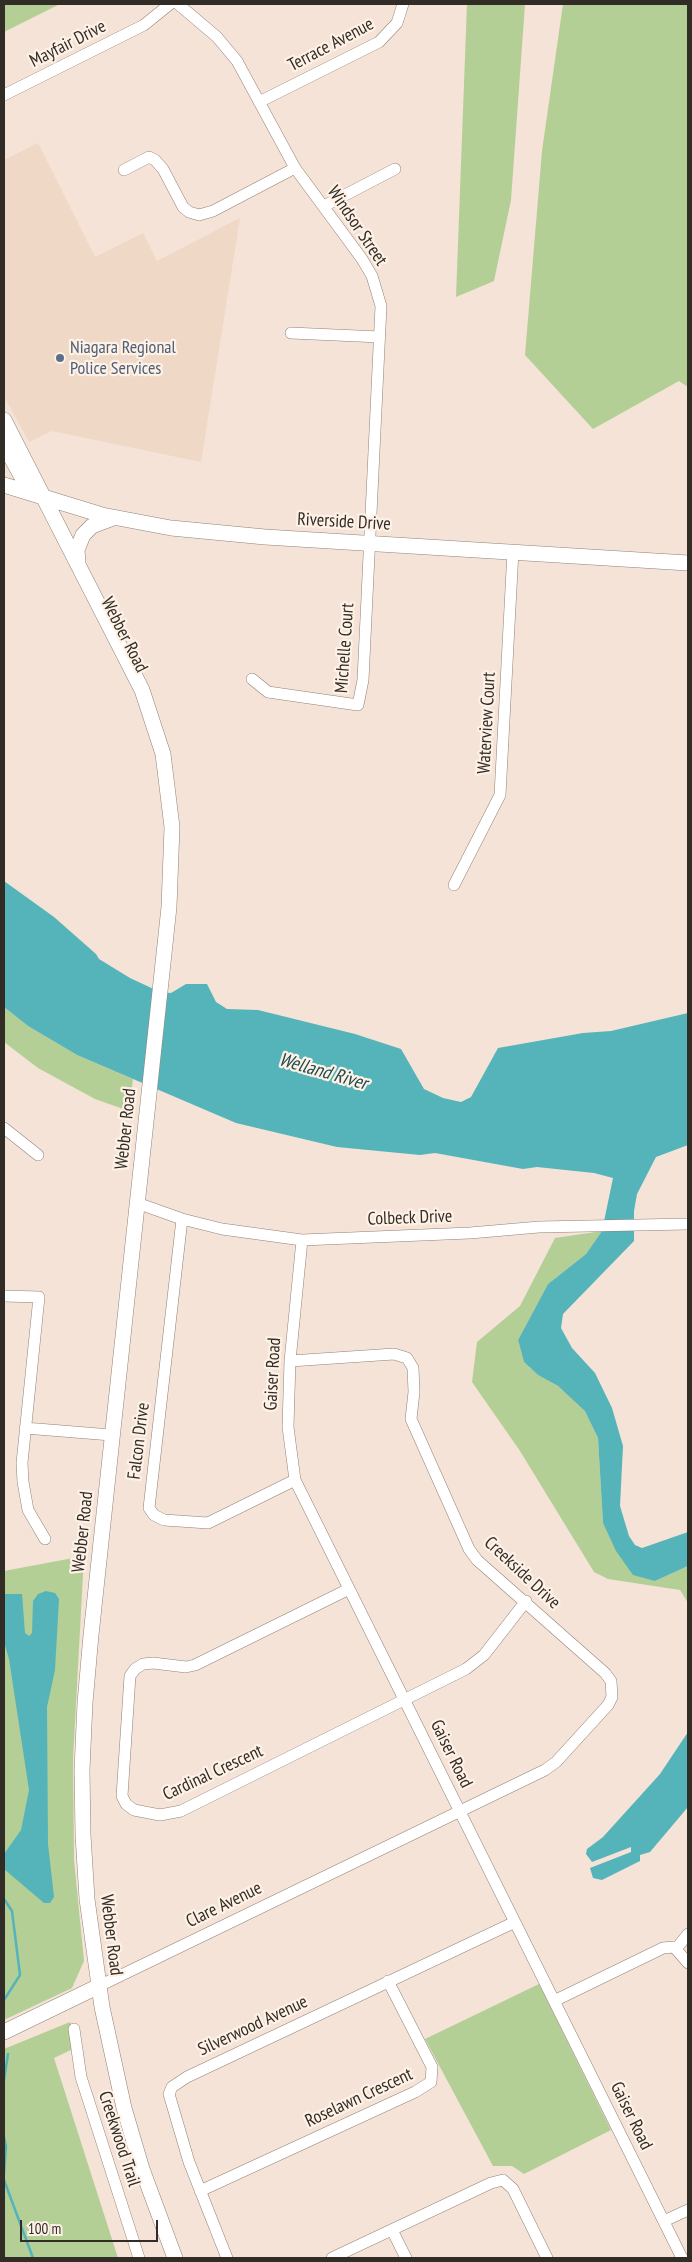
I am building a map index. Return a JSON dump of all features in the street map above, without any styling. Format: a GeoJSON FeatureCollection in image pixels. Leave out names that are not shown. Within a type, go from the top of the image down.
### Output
{"type":"FeatureCollection","features":[{"type":"Feature","properties":{"kind":"main road"},"geometry":{"type":"LineString","coordinates":[[4,420],[37,494]]}},
{"type":"Feature","properties":{"kind":"main road"},"geometry":{"type":"LineString","coordinates":[[4,445],[37,494]]}},
{"type":"Feature","properties":{"kind":"main road","name":"Riverside Drive"},"geometry":{"type":"LineString","coordinates":[[4,485],[113,518],[171,528],[236,535],[688,563]]}},
{"type":"Feature","properties":{"kind":"main road","name":"Webber Road"},"geometry":{"type":"LineString","coordinates":[[37,494],[78,566],[142,690],[163,754],[170,800],[173,854],[162,974],[112,1435],[83,1736],[83,1835],[87,1899],[99,1986],[110,2047],[124,2108],[157,2213],[175,2258]]}},
{"type":"Feature","properties":{"kind":"main road","name":"Webber Road"},"geometry":{"type":"LineString","coordinates":[[37,494],[138,702],[158,757],[170,800]]}},
{"type":"Feature","properties":{"kind":"main road"},"geometry":{"type":"LineString","coordinates":[[78,566],[77,550],[83,535],[92,526],[113,518]]}},
{"type":"Feature","properties":{"kind":"main road","name":"Clare Avenue"},"geometry":{"type":"LineString","coordinates":[[4,2032],[99,1986]]}},
{"type":"Feature","properties":{"kind":"street","name":"Mayfair Drive"},"geometry":{"type":"LineString","coordinates":[[4,96],[144,25],[170,4]]}},
{"type":"Feature","properties":{"kind":"street","name":"Windsor Street"},"geometry":{"type":"LineString","coordinates":[[178,4],[227,49],[245,74],[295,168],[362,259],[372,276],[380,306],[380,337],[369,542]]}},
{"type":"Feature","properties":{"kind":"street","name":"Terrace Avenue"},"geometry":{"type":"LineString","coordinates":[[260,102],[379,42],[397,23],[403,4]]}},
{"type":"Feature","properties":{"kind":"street"},"geometry":{"type":"LineString","coordinates":[[124,170],[149,157],[155,160],[163,169],[183,207],[189,212],[199,215],[213,211],[295,168]]}},
{"type":"Feature","properties":{"kind":"street"},"geometry":{"type":"LineString","coordinates":[[324,206],[395,169]]}},
{"type":"Feature","properties":{"kind":"street"},"geometry":{"type":"LineString","coordinates":[[291,333],[380,337]]}},
{"type":"Feature","properties":{"kind":"street","name":"Michelle Court"},"geometry":{"type":"LineString","coordinates":[[252,679],[268,692],[358,705],[363,680],[369,542]]}},
{"type":"Feature","properties":{"kind":"street","name":"Waterview Court"},"geometry":{"type":"LineString","coordinates":[[454,885],[500,795],[513,551]]}},
{"type":"Feature","properties":{"kind":"street"},"geometry":{"type":"LineString","coordinates":[[4,1128],[38,1155]]}},
{"type":"Feature","properties":{"kind":"street","name":"Colbeck Drive"},"geometry":{"type":"LineString","coordinates":[[137,1202],[182,1219],[222,1229],[302,1240],[613,1225],[688,1224]]}},
{"type":"Feature","properties":{"kind":"street","name":"Falcon Drive"},"geometry":{"type":"LineString","coordinates":[[182,1219],[149,1508],[154,1516],[164,1520],[208,1522],[295,1480]]}},
{"type":"Feature","properties":{"kind":"street","name":"Gaiser Road"},"geometry":{"type":"LineString","coordinates":[[302,1240],[290,1361],[288,1426],[295,1480],[682,2258]]}},
{"type":"Feature","properties":{"kind":"street"},"geometry":{"type":"LineString","coordinates":[[4,1296],[39,1297],[22,1464],[25,1497],[32,1519],[45,1539]]}},
{"type":"Feature","properties":{"kind":"street","name":"Creekside Drive"},"geometry":{"type":"LineString","coordinates":[[290,1361],[394,1354],[407,1358],[413,1368],[414,1392],[410,1419],[469,1549],[477,1560],[606,1673],[613,1690],[608,1705],[571,1746],[545,1770],[460,1811]]}},
{"type":"Feature","properties":{"kind":"street"},"geometry":{"type":"LineString","coordinates":[[25,1428],[112,1435]]}},
{"type":"Feature","properties":{"kind":"street","name":"Cardinal Crescent"},"geometry":{"type":"LineString","coordinates":[[349,1589],[195,1665],[186,1668],[153,1663],[143,1664],[135,1669],[130,1676],[122,1796],[126,1804],[134,1810],[160,1815],[180,1811],[404,1699],[476,1662],[484,1655],[526,1601]]}},
{"type":"Feature","properties":{"kind":"street","name":"Clare Avenue"},"geometry":{"type":"LineString","coordinates":[[99,1986],[460,1811]]}},
{"type":"Feature","properties":{"kind":"street","name":"Silverwood Avenue"},"geometry":{"type":"LineString","coordinates":[[228,2258],[200,2191],[171,2104],[169,2094],[172,2087],[178,2081],[515,1922]]}},
{"type":"Feature","properties":{"kind":"street"},"geometry":{"type":"LineString","coordinates":[[676,1949],[688,1934]]}},
{"type":"Feature","properties":{"kind":"street"},"geometry":{"type":"LineString","coordinates":[[554,2000],[663,1948],[676,1949],[688,1963]]}},
{"type":"Feature","properties":{"kind":"street","name":"Roselawn Crescent"},"geometry":{"type":"LineString","coordinates":[[200,2191],[415,2092],[431,2082],[432,2068],[388,1981]]}},
{"type":"Feature","properties":{"kind":"street","name":"Creekwood Trail"},"geometry":{"type":"LineString","coordinates":[[74,2029],[81,2077],[139,2258]]}},
{"type":"Feature","properties":{"kind":"street"},"geometry":{"type":"LineString","coordinates":[[332,2258],[491,2183],[504,2180],[512,2189],[547,2258]]}},
{"type":"Feature","properties":{"kind":"street"},"geometry":{"type":"LineString","coordinates":[[664,2221],[688,2210]]}},
{"type":"Feature","properties":{"kind":"street"},"geometry":{"type":"LineString","coordinates":[[392,2230],[406,2258]]}},
{"type":"Feature","properties":{"kind":"shaded area"},"geometry":{"type":"Polygon","coordinates":[[[38,143],[95,257],[143,233],[157,261],[240,218],[201,462],[52,431],[29,442],[4,396],[4,160],[38,143]]]}},
{"type":"Feature","properties":{"kind":"green space"},"geometry":{"type":"Polygon","coordinates":[[[4,4],[60,4],[4,32],[4,4]]]}},
{"type":"Feature","properties":{"kind":"green space"},"geometry":{"type":"Polygon","coordinates":[[[467,4],[525,4],[511,200],[494,281],[456,297],[467,4]]]}},
{"type":"Feature","properties":{"kind":"green space"},"geometry":{"type":"Polygon","coordinates":[[[563,4],[688,4],[688,387],[679,381],[593,429],[525,355],[542,151],[563,4]]]}},
{"type":"Feature","properties":{"kind":"green space"},"geometry":{"type":"Polygon","coordinates":[[[4,1007],[28,1026],[77,1055],[133,1079],[129,1111],[95,1099],[38,1068],[4,1042],[4,1007]]]}},
{"type":"Feature","properties":{"kind":"green space"},"geometry":{"type":"Polygon","coordinates":[[[602,1231],[586,1254],[548,1284],[518,1340],[524,1362],[538,1375],[558,1386],[585,1410],[598,1438],[603,1523],[655,1581],[688,1566],[688,1603],[680,1590],[608,1579],[594,1572],[520,1451],[472,1382],[477,1342],[520,1306],[555,1238],[602,1231]]]}},
{"type":"Feature","properties":{"kind":"green space"},"geometry":{"type":"Polygon","coordinates":[[[84,1556],[73,1759],[74,1860],[84,1961],[72,1988],[4,2020],[4,1571],[84,1556]]]}},
{"type":"Feature","properties":{"kind":"green space"},"geometry":{"type":"Polygon","coordinates":[[[539,1984],[611,2130],[524,2174],[512,2166],[493,2166],[425,2039],[539,1984]]]}},
{"type":"Feature","properties":{"kind":"green space"},"geometry":{"type":"Polygon","coordinates":[[[70,2022],[75,2048],[54,2058],[118,2258],[4,2258],[4,2049],[70,2022]]]}},
{"type":"Feature","properties":{"kind":"water","name":"Welland River"},"geometry":{"type":"Polygon","coordinates":[[[4,881],[54,917],[96,954],[99,959],[130,978],[160,992],[171,993],[186,984],[207,984],[216,1002],[227,1009],[258,1010],[355,1034],[401,1049],[424,1089],[443,1098],[461,1102],[471,1097],[498,1048],[583,1033],[611,1031],[688,1013],[688,1145],[656,1157],[637,1194],[634,1211],[634,1241],[563,1314],[561,1328],[572,1348],[595,1373],[612,1408],[623,1446],[620,1506],[629,1536],[635,1545],[642,1548],[688,1532],[688,1566],[655,1581],[633,1575],[616,1551],[603,1523],[598,1438],[585,1411],[558,1386],[538,1375],[524,1362],[518,1340],[548,1284],[586,1254],[602,1231],[613,1178],[594,1173],[537,1167],[523,1169],[435,1153],[420,1155],[337,1147],[236,1123],[77,1055],[28,1026],[4,1007],[4,881]]]}},
{"type":"Feature","properties":{"kind":"water"},"geometry":{"type":"Polygon","coordinates":[[[46,1591],[55,1593],[59,1599],[55,1670],[47,1707],[48,1844],[54,1897],[50,1903],[44,1903],[4,1869],[4,1854],[21,1830],[29,1790],[9,1659],[4,1642],[4,1594],[22,1594],[25,1633],[29,1636],[32,1633],[33,1601],[38,1594],[46,1591]]]}},
{"type":"Feature","properties":{"kind":"water"},"geometry":{"type":"Polygon","coordinates":[[[688,1732],[688,1807],[650,1852],[640,1855],[640,1861],[602,1880],[593,1878],[590,1868],[631,1852],[631,1847],[592,1862],[586,1854],[587,1849],[603,1837],[660,1774],[688,1732]]]}},
{"type":"Feature","properties":{"kind":"waterway"},"geometry":{"type":"LineString","coordinates":[[4,1899],[12,1911],[20,1975],[4,2000]]}},
{"type":"Feature","properties":{"kind":"waterway"},"geometry":{"type":"LineString","coordinates":[[4,2080],[8,2054]]}},
{"type":"Feature","properties":{"kind":"waterway"},"geometry":{"type":"LineString","coordinates":[[4,2137],[6,2146],[4,2174]]}},
{"type":"Feature","properties":{"kind":"waterway"},"geometry":{"type":"LineString","coordinates":[[4,2180],[33,2258]]}},
{"type":"Feature","properties":{"kind":"place","name":"Niagara Regional Police Services"},"geometry":{"type":"Point","coordinates":[60,358]}}]}
